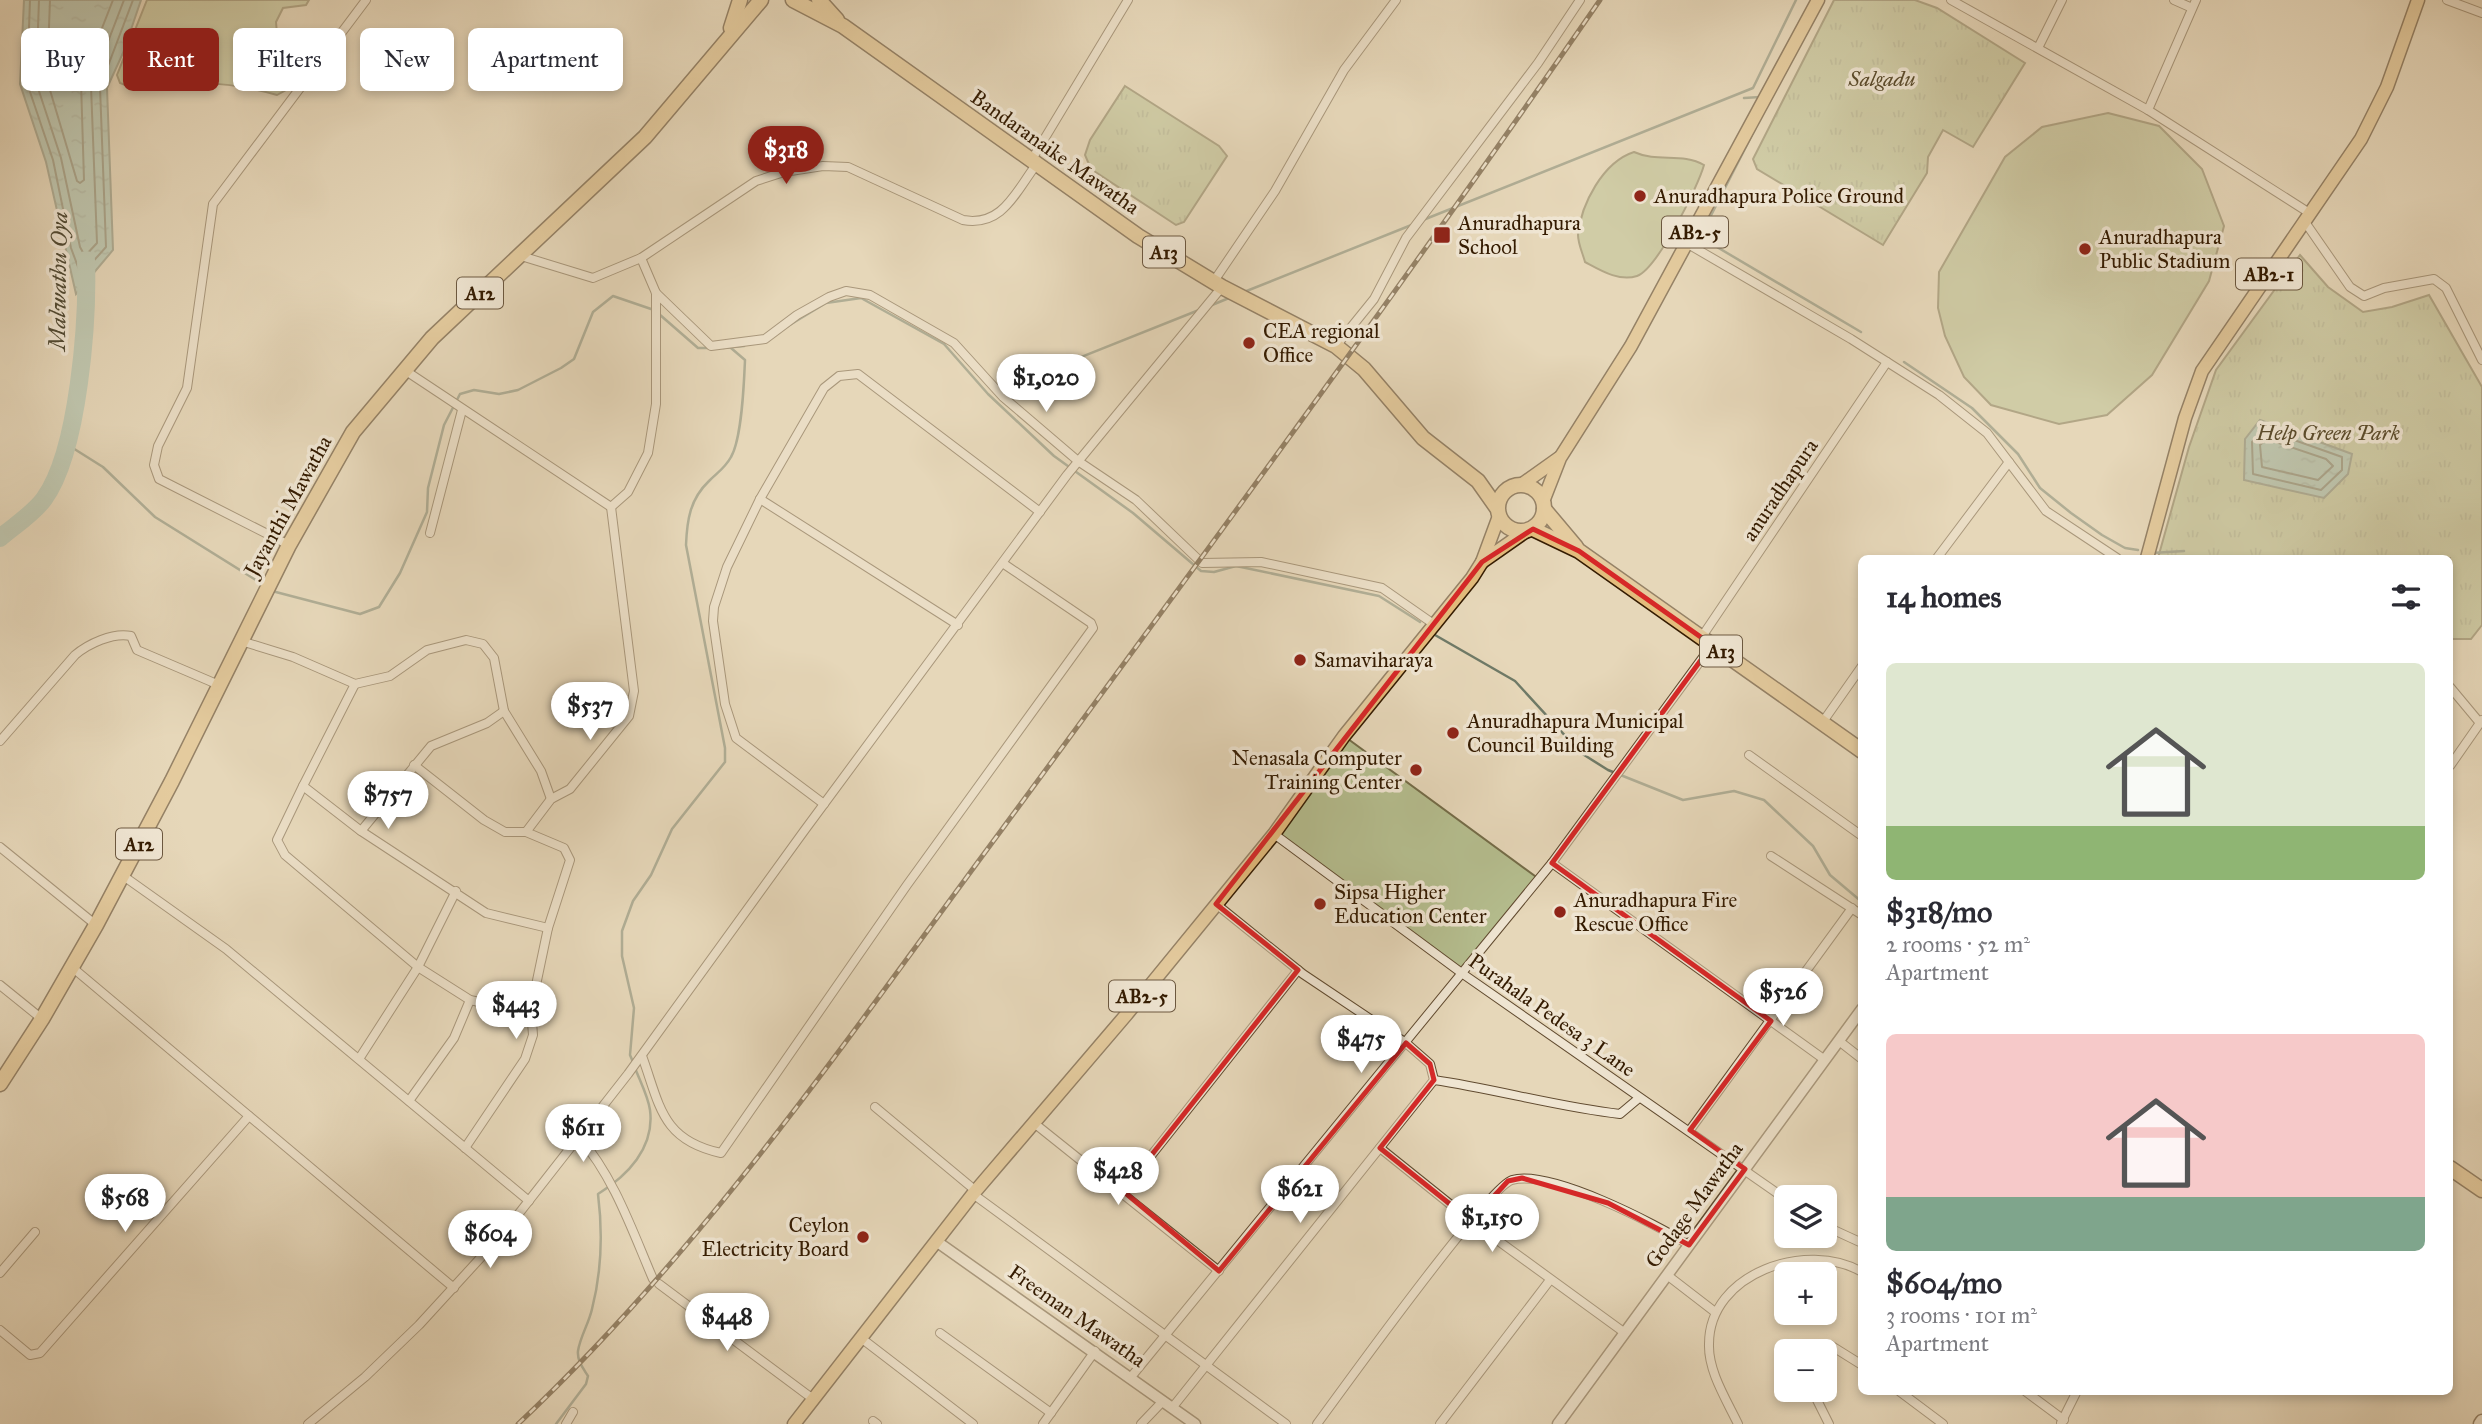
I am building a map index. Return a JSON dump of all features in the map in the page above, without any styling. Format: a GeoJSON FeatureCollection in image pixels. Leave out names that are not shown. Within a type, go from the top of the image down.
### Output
{"type":"FeatureCollection","features":[{"type":"Feature","properties":{"kind":"highway","name":"Jayanthi Mawatha"},"geometry":{"type":"LineString","coordinates":[[729,33],[740,0]]}},
{"type":"Feature","properties":{"kind":"highway","name":"Jayanthi Mawatha"},"geometry":{"type":"LineString","coordinates":[[0,1084],[73,968],[289,545],[341,452],[403,369],[645,136],[690,87],[729,33],[761,0]]}},
{"type":"Feature","properties":{"kind":"highway","name":"Bandaranaike Mawatha"},"geometry":{"type":"LineString","coordinates":[[793,0],[843,26],[1138,236],[1218,284],[1336,346],[1364,369],[1423,438],[1478,481],[1498,512]]}},
{"type":"Feature","properties":{"kind":"highway","name":"Bandaranaike Mawatha"},"geometry":{"type":"LineString","coordinates":[[819,0],[843,26]]}},
{"type":"Feature","properties":{"kind":"highway","name":"Bandaranaike Mawatha"},"geometry":{"type":"LineString","coordinates":[[1478,481],[1516,485]]}},
{"type":"Feature","properties":{"kind":"highway"},"geometry":{"type":"LineString","coordinates":[[1516,485],[1533,489],[1544,504],[1541,520],[1529,530],[1510,528],[1498,512],[1501,496],[1516,485]]}},
{"type":"Feature","properties":{"kind":"highway","name":"A13"},"geometry":{"type":"LineString","coordinates":[[1544,504],[1580,551]]}},
{"type":"Feature","properties":{"kind":"highway","name":"A13"},"geometry":{"type":"LineString","coordinates":[[1529,530],[1580,551],[1858,748]]}},
{"type":"Feature","properties":{"kind":"highway"},"geometry":{"type":"LineString","coordinates":[[2453,1170],[2482,1190]]}},
{"type":"Feature","properties":{"kind":"main road","name":"AB2-5"},"geometry":{"type":"LineString","coordinates":[[1544,504],[1560,458],[1631,346],[1818,0]]}},
{"type":"Feature","properties":{"kind":"main road","name":"AB2-1"},"geometry":{"type":"LineString","coordinates":[[2148,555],[2185,418],[2202,371],[2308,218],[2377,110],[2418,0]]}},
{"type":"Feature","properties":{"kind":"main road","name":"AB2-5"},"geometry":{"type":"LineString","coordinates":[[1516,485],[1560,458]]}},
{"type":"Feature","properties":{"kind":"main road","name":"AB2-5"},"geometry":{"type":"LineString","coordinates":[[794,1424],[974,1193],[1274,834],[1344,736],[1435,625],[1482,562],[1498,512]]}},
{"type":"Feature","properties":{"kind":"main road","name":"AB2-5"},"geometry":{"type":"LineString","coordinates":[[1482,562],[1529,530]]}},
{"type":"Feature","properties":{"kind":"street"},"geometry":{"type":"LineString","coordinates":[[289,545],[159,479],[154,465],[158,446],[187,388],[213,204],[366,0]]}},
{"type":"Feature","properties":{"kind":"street"},"geometry":{"type":"LineString","coordinates":[[521,256],[593,278],[641,258],[756,181],[784,172],[823,166],[848,167],[963,220],[979,223],[997,217],[1034,163],[1128,0]]}},
{"type":"Feature","properties":{"kind":"street"},"geometry":{"type":"LineString","coordinates":[[308,1424],[365,1377],[454,1288],[529,1201],[640,1059],[1067,475],[1218,284],[1344,70],[1395,0]]}},
{"type":"Feature","properties":{"kind":"street"},"geometry":{"type":"LineString","coordinates":[[1336,346],[1374,299],[1406,238],[1538,63],[1580,0]]}},
{"type":"Feature","properties":{"kind":"street"},"geometry":{"type":"LineString","coordinates":[[1951,0],[1968,4],[2038,48],[2148,110],[2308,218],[2350,287],[2364,296],[2384,288],[2434,279],[2445,288],[2482,360]]}},
{"type":"Feature","properties":{"kind":"street"},"geometry":{"type":"LineString","coordinates":[[2038,48],[2062,0]]}},
{"type":"Feature","properties":{"kind":"street"},"geometry":{"type":"LineString","coordinates":[[2148,110],[2194,4],[2174,0]]}},
{"type":"Feature","properties":{"kind":"street"},"geometry":{"type":"LineString","coordinates":[[2447,0],[2482,13]]}},
{"type":"Feature","properties":{"kind":"street"},"geometry":{"type":"LineString","coordinates":[[1688,244],[1940,396],[1987,433],[2046,512],[2112,555]]}},
{"type":"Feature","properties":{"kind":"street"},"geometry":{"type":"LineString","coordinates":[[641,258],[656,293],[711,346],[765,339],[829,297],[846,291],[870,295],[954,343],[1003,397],[1077,463],[1136,500],[1202,563],[1261,562],[1382,588],[1435,625]]}},
{"type":"Feature","properties":{"kind":"street"},"geometry":{"type":"LineString","coordinates":[[611,507],[628,492],[648,453],[656,404],[656,293]]}},
{"type":"Feature","properties":{"kind":"street","name":"anuradhapura"},"geometry":{"type":"LineString","coordinates":[[1131,1377],[1463,974],[1610,787],[1887,362]]}},
{"type":"Feature","properties":{"kind":"street"},"geometry":{"type":"LineString","coordinates":[[403,369],[611,507],[634,691],[629,716],[570,789],[551,799],[526,832]]}},
{"type":"Feature","properties":{"kind":"street"},"geometry":{"type":"LineString","coordinates":[[824,804],[736,738],[725,704],[713,621],[714,607],[727,567],[760,499],[824,388],[839,376],[858,374],[1040,512]]}},
{"type":"Feature","properties":{"kind":"street"},"geometry":{"type":"LineString","coordinates":[[430,533],[460,408]]}},
{"type":"Feature","properties":{"kind":"street"},"geometry":{"type":"LineString","coordinates":[[1939,555],[2008,462]]}},
{"type":"Feature","properties":{"kind":"street"},"geometry":{"type":"LineString","coordinates":[[760,499],[957,625]]}},
{"type":"Feature","properties":{"kind":"street"},"geometry":{"type":"LineString","coordinates":[[640,1059],[665,1120],[687,1141],[721,1153],[906,885],[1093,628],[1091,623],[1004,564]]}},
{"type":"Feature","properties":{"kind":"street"},"geometry":{"type":"LineString","coordinates":[[0,741],[75,655],[88,646],[114,636],[131,636],[138,650],[219,685]]}},
{"type":"Feature","properties":{"kind":"street"},"geometry":{"type":"LineString","coordinates":[[242,641],[293,657],[355,684],[390,676],[428,650],[466,640],[483,644],[494,658],[504,711],[541,771],[551,799]]}},
{"type":"Feature","properties":{"kind":"street"},"geometry":{"type":"LineString","coordinates":[[1822,723],[1858,672]]}},
{"type":"Feature","properties":{"kind":"street"},"geometry":{"type":"LineString","coordinates":[[355,684],[277,839],[285,855],[418,967],[470,1000],[507,1008],[531,1009]]}},
{"type":"Feature","properties":{"kind":"street"},"geometry":{"type":"LineString","coordinates":[[2453,690],[2481,722],[2453,762]]}},
{"type":"Feature","properties":{"kind":"street"},"geometry":{"type":"LineString","coordinates":[[361,831],[431,746],[487,723],[504,711]]}},
{"type":"Feature","properties":{"kind":"street"},"geometry":{"type":"LineString","coordinates":[[1749,755],[1858,833]]}},
{"type":"Feature","properties":{"kind":"street"},"geometry":{"type":"LineString","coordinates":[[414,765],[484,820],[505,832],[526,832],[564,848],[570,860],[548,928],[531,1009],[533,1035],[525,1059],[465,1148]]}},
{"type":"Feature","properties":{"kind":"street"},"geometry":{"type":"LineString","coordinates":[[303,786],[361,831],[486,913],[548,928]]}},
{"type":"Feature","properties":{"kind":"street","name":"Purahala Pedesa 3 Lane"},"geometry":{"type":"LineString","coordinates":[[1274,834],[1463,974],[1774,1190]]}},
{"type":"Feature","properties":{"kind":"street"},"geometry":{"type":"LineString","coordinates":[[0,847],[96,925]]}},
{"type":"Feature","properties":{"kind":"street"},"geometry":{"type":"LineString","coordinates":[[1771,856],[1858,912]]}},
{"type":"Feature","properties":{"kind":"street"},"geometry":{"type":"LineString","coordinates":[[1552,863],[1825,1060]]}},
{"type":"Feature","properties":{"kind":"street"},"geometry":{"type":"LineString","coordinates":[[122,875],[226,949],[529,1201]]}},
{"type":"Feature","properties":{"kind":"street"},"geometry":{"type":"LineString","coordinates":[[359,1059],[418,967],[456,891]]}},
{"type":"Feature","properties":{"kind":"street"},"geometry":{"type":"LineString","coordinates":[[1216,904],[1298,970],[1406,1043],[1430,1065],[1434,1080]]}},
{"type":"Feature","properties":{"kind":"street"},"geometry":{"type":"LineString","coordinates":[[1690,1130],[1852,908]]}},
{"type":"Feature","properties":{"kind":"street"},"geometry":{"type":"LineString","coordinates":[[73,968],[454,1288]]}},
{"type":"Feature","properties":{"kind":"street"},"geometry":{"type":"LineString","coordinates":[[1123,1192],[1298,970]]}},
{"type":"Feature","properties":{"kind":"street"},"geometry":{"type":"LineString","coordinates":[[0,985],[42,1019]]}},
{"type":"Feature","properties":{"kind":"street"},"geometry":{"type":"LineString","coordinates":[[409,1101],[454,1038],[470,1000]]}},
{"type":"Feature","properties":{"kind":"street","name":"Godage Mawatha"},"geometry":{"type":"LineString","coordinates":[[1558,1424],[1858,1015]]}},
{"type":"Feature","properties":{"kind":"street"},"geometry":{"type":"LineString","coordinates":[[1839,1041],[1858,1056]]}},
{"type":"Feature","properties":{"kind":"street"},"geometry":{"type":"LineString","coordinates":[[1434,1080],[1478,1086],[1573,1108],[1620,1114],[1639,1098]]}},
{"type":"Feature","properties":{"kind":"street"},"geometry":{"type":"LineString","coordinates":[[1141,1424],[1168,1404],[1207,1365],[1434,1080]]}},
{"type":"Feature","properties":{"kind":"street"},"geometry":{"type":"LineString","coordinates":[[875,1107],[974,1193],[1286,1424]]}},
{"type":"Feature","properties":{"kind":"street"},"geometry":{"type":"LineString","coordinates":[[0,1330],[30,1355],[40,1353],[249,1116]]}},
{"type":"Feature","properties":{"kind":"street"},"geometry":{"type":"LineString","coordinates":[[1034,1123],[1219,1271]]}},
{"type":"Feature","properties":{"kind":"street"},"geometry":{"type":"LineString","coordinates":[[579,1138],[594,1155],[616,1193],[656,1281],[813,1399]]}},
{"type":"Feature","properties":{"kind":"street"},"geometry":{"type":"LineString","coordinates":[[1380,1148],[1471,1221],[1625,1333]]}},
{"type":"Feature","properties":{"kind":"street"},"geometry":{"type":"LineString","coordinates":[[1317,1424],[1471,1221],[1508,1181],[1522,1178],[1548,1183],[1608,1203],[1653,1222],[1689,1245]]}},
{"type":"Feature","properties":{"kind":"street"},"geometry":{"type":"LineString","coordinates":[[0,1273],[35,1232]]}},
{"type":"Feature","properties":{"kind":"street"},"geometry":{"type":"LineString","coordinates":[[1837,1232],[1858,1241]]}},
{"type":"Feature","properties":{"kind":"street","name":"Freeman Mawatha"},"geometry":{"type":"LineString","coordinates":[[936,1241],[1195,1424]]}},
{"type":"Feature","properties":{"kind":"street"},"geometry":{"type":"LineString","coordinates":[[1738,1424],[1709,1356],[1715,1312],[1731,1292],[1757,1273],[1776,1265],[1815,1259],[1835,1262],[1858,1271]]}},
{"type":"Feature","properties":{"kind":"street"},"geometry":{"type":"LineString","coordinates":[[1667,1275],[1715,1312]]}},
{"type":"Feature","properties":{"kind":"street"},"geometry":{"type":"LineString","coordinates":[[1440,1424],[1550,1280]]}},
{"type":"Feature","properties":{"kind":"street"},"geometry":{"type":"LineString","coordinates":[[940,1334],[1051,1413]]}},
{"type":"Feature","properties":{"kind":"street"},"geometry":{"type":"LineString","coordinates":[[861,1338],[973,1424]]}},
{"type":"Feature","properties":{"kind":"street"},"geometry":{"type":"LineString","coordinates":[[1837,1350],[1858,1363]]}},
{"type":"Feature","properties":{"kind":"street"},"geometry":{"type":"LineString","coordinates":[[1043,1424],[1095,1351]]}},
{"type":"Feature","properties":{"kind":"street"},"geometry":{"type":"LineString","coordinates":[[1904,1395],[1944,1424]]}},
{"type":"Feature","properties":{"kind":"street"},"geometry":{"type":"LineString","coordinates":[[2030,1395],[2062,1422],[2075,1395]]}},
{"type":"Feature","properties":{"kind":"street"},"geometry":{"type":"LineString","coordinates":[[1818,1402],[1829,1424]]}},
{"type":"Feature","properties":{"kind":"street"},"geometry":{"type":"LineString","coordinates":[[566,1424],[573,1412]]}},
{"type":"Feature","properties":{"kind":"highlighted area"},"geometry":{"type":"Polygon","coordinates":[[[1533,529],[1579,551],[1712,645],[1552,863],[1771,1021],[1690,1130],[1745,1169],[1689,1245],[1608,1203],[1522,1178],[1508,1181],[1471,1221],[1380,1148],[1434,1080],[1430,1064],[1406,1043],[1219,1271],[1123,1191],[1298,970],[1216,904],[1482,562],[1533,529]]]}},
{"type":"Feature","properties":{"kind":"green space"},"geometry":{"type":"Polygon","coordinates":[[[147,0],[309,0],[306,5],[283,8],[276,22],[276,28],[233,28],[233,85],[219,84],[219,28],[136,28],[147,0]]]}},
{"type":"Feature","properties":{"kind":"green space","name":"Salgadu"},"geometry":{"type":"Polygon","coordinates":[[[1834,0],[1915,0],[1937,8],[2025,63],[1973,147],[1943,130],[1928,157],[1927,173],[1883,245],[1757,169],[1753,159],[1834,0]]]}},
{"type":"Feature","properties":{"kind":"green space"},"geometry":{"type":"Polygon","coordinates":[[[123,60],[123,84],[117,75],[123,60]]]}},
{"type":"Feature","properties":{"kind":"green space"},"geometry":{"type":"Polygon","coordinates":[[[1125,86],[1219,146],[1227,156],[1184,222],[1176,225],[1091,169],[1085,155],[1090,140],[1125,86]]]}},
{"type":"Feature","properties":{"kind":"green space"},"geometry":{"type":"Polygon","coordinates":[[[261,91],[284,91],[277,95],[261,91]]]}},
{"type":"Feature","properties":{"kind":"green space","name":"Anuradhapura Public Stadium"},"geometry":{"type":"Polygon","coordinates":[[[2108,113],[2159,126],[2202,169],[2224,226],[2209,281],[2152,375],[2107,415],[2059,424],[1991,405],[1964,377],[1945,336],[1938,308],[1939,272],[2005,157],[2042,127],[2108,113]]]}},
{"type":"Feature","properties":{"kind":"green space","name":"Anuradhapura Police Ground"},"geometry":{"type":"Polygon","coordinates":[[[1634,152],[1652,157],[1687,159],[1704,165],[1694,191],[1655,259],[1637,276],[1623,277],[1585,262],[1578,235],[1584,210],[1603,174],[1623,157],[1634,152]]]}},
{"type":"Feature","properties":{"kind":"green space","name":"Help Green Park"},"geometry":{"type":"Polygon","coordinates":[[[2300,255],[2328,287],[2363,312],[2392,307],[2429,295],[2482,387],[2482,625],[2471,639],[2453,639],[2453,555],[2159,555],[2189,447],[2216,370],[2300,255]]]}},
{"type":"Feature","properties":{"kind":"green space"},"geometry":{"type":"Polygon","coordinates":[[[1344,736],[1539,879],[1463,974],[1274,834],[1344,736]]]}},
{"type":"Feature","properties":{"kind":"water"},"geometry":{"type":"Polygon","coordinates":[[[24,0],[141,0],[131,28],[123,28],[123,53],[109,84],[109,28],[23,28],[24,0]]]}},
{"type":"Feature","properties":{"kind":"water"},"geometry":{"type":"Polygon","coordinates":[[[22,91],[107,91],[113,250],[76,294],[46,162],[22,91]]]}},
{"type":"Feature","properties":{"kind":"water"},"geometry":{"type":"Polygon","coordinates":[[[2260,420],[2352,454],[2348,474],[2324,498],[2244,480],[2245,439],[2260,420]]]}},
{"type":"Feature","properties":{"kind":"waterway"},"geometry":{"type":"LineString","coordinates":[[1423,220],[1753,88],[1796,0]]}},
{"type":"Feature","properties":{"kind":"waterway"},"geometry":{"type":"LineString","coordinates":[[1744,98],[1760,97]]}},
{"type":"Feature","properties":{"kind":"waterway"},"geometry":{"type":"LineString","coordinates":[[1755,129],[1700,237],[1861,332]]}},
{"type":"Feature","properties":{"kind":"waterway"},"geometry":{"type":"LineString","coordinates":[[1244,292],[1414,224]]}},
{"type":"Feature","properties":{"kind":"waterway","name":"Malwathu Oya"},"geometry":{"type":"LineString","coordinates":[[0,538],[44,499],[66,450],[83,349],[86,260]]}},
{"type":"Feature","properties":{"kind":"waterway"},"geometry":{"type":"LineString","coordinates":[[272,591],[360,614],[379,607],[400,573],[427,512],[428,488],[444,425],[460,394],[474,390],[499,394],[518,390],[561,368],[574,359],[593,312],[613,296],[654,310]]}},
{"type":"Feature","properties":{"kind":"waterway"},"geometry":{"type":"LineString","coordinates":[[788,326],[826,303],[861,298],[944,344],[988,394],[1054,456],[1133,513],[1201,571],[1214,572],[1236,566],[1379,596],[1420,622]]}},
{"type":"Feature","properties":{"kind":"waterway"},"geometry":{"type":"LineString","coordinates":[[1212,305],[1229,298]]}},
{"type":"Feature","properties":{"kind":"waterway"},"geometry":{"type":"LineString","coordinates":[[1001,389],[1199,310]]}},
{"type":"Feature","properties":{"kind":"waterway"},"geometry":{"type":"LineString","coordinates":[[659,314],[698,348],[710,348]]}},
{"type":"Feature","properties":{"kind":"waterway"},"geometry":{"type":"LineString","coordinates":[[723,348],[744,346]]}},
{"type":"Feature","properties":{"kind":"waterway"},"geometry":{"type":"LineString","coordinates":[[633,1062],[630,1055],[634,1008],[622,956],[622,931],[633,901],[651,875],[672,829],[725,762],[725,748],[686,545],[694,503],[703,488],[729,461],[738,437],[745,360],[731,348]]}},
{"type":"Feature","properties":{"kind":"waterway"},"geometry":{"type":"LineString","coordinates":[[1904,362],[1972,408],[2018,454],[2040,488],[2071,513],[2125,548],[2138,550]]}},
{"type":"Feature","properties":{"kind":"waterway"},"geometry":{"type":"LineString","coordinates":[[68,445],[103,467],[155,517],[264,585]]}},
{"type":"Feature","properties":{"kind":"waterway"},"geometry":{"type":"LineString","coordinates":[[2152,553],[2184,551]]}},
{"type":"Feature","properties":{"kind":"waterway"},"geometry":{"type":"LineString","coordinates":[[1435,635],[1515,681],[1581,753],[1608,770],[1683,800],[1734,791],[1764,800],[1813,846],[1830,875],[1858,899]]}},
{"type":"Feature","properties":{"kind":"waterway"},"geometry":{"type":"LineString","coordinates":[[556,1424],[586,1384],[588,1376],[579,1361],[578,1351],[591,1314],[600,1266],[601,1223],[598,1194],[629,1170],[648,1137],[650,1110],[635,1068]]}},
{"type":"Feature","properties":{"kind":"railway"},"geometry":{"type":"LineString","coordinates":[[518,1424],[586,1357],[651,1286],[712,1214],[830,1063],[1303,418],[1600,0]]}},
{"type":"Feature","properties":{"kind":"place","name":"Anuradhapura Police Ground"},"geometry":{"type":"Point","coordinates":[1640,196]}},
{"type":"Feature","properties":{"kind":"place","name":"Anuradhapura School"},"geometry":{"type":"Point","coordinates":[1442,235]}},
{"type":"Feature","properties":{"kind":"place","name":"Anuradhapura Public Stadium"},"geometry":{"type":"Point","coordinates":[2085,249]}},
{"type":"Feature","properties":{"kind":"place","name":"CEA regional Office"},"geometry":{"type":"Point","coordinates":[1249,343]}},
{"type":"Feature","properties":{"kind":"place","name":"Samaviharaya"},"geometry":{"type":"Point","coordinates":[1300,660]}},
{"type":"Feature","properties":{"kind":"place","name":"Anuradhapura Municipal Council Building"},"geometry":{"type":"Point","coordinates":[1453,733]}},
{"type":"Feature","properties":{"kind":"place","name":"Nenasala Computer Training Center"},"geometry":{"type":"Point","coordinates":[1416,770]}},
{"type":"Feature","properties":{"kind":"place","name":"Sipsa Higher Education Center"},"geometry":{"type":"Point","coordinates":[1320,904]}},
{"type":"Feature","properties":{"kind":"place","name":"Anuradhapura Fire Rescue Office"},"geometry":{"type":"Point","coordinates":[1560,912]}},
{"type":"Feature","properties":{"kind":"place","name":"Ceylon Electricity Board"},"geometry":{"type":"Point","coordinates":[863,1237]}}]}
